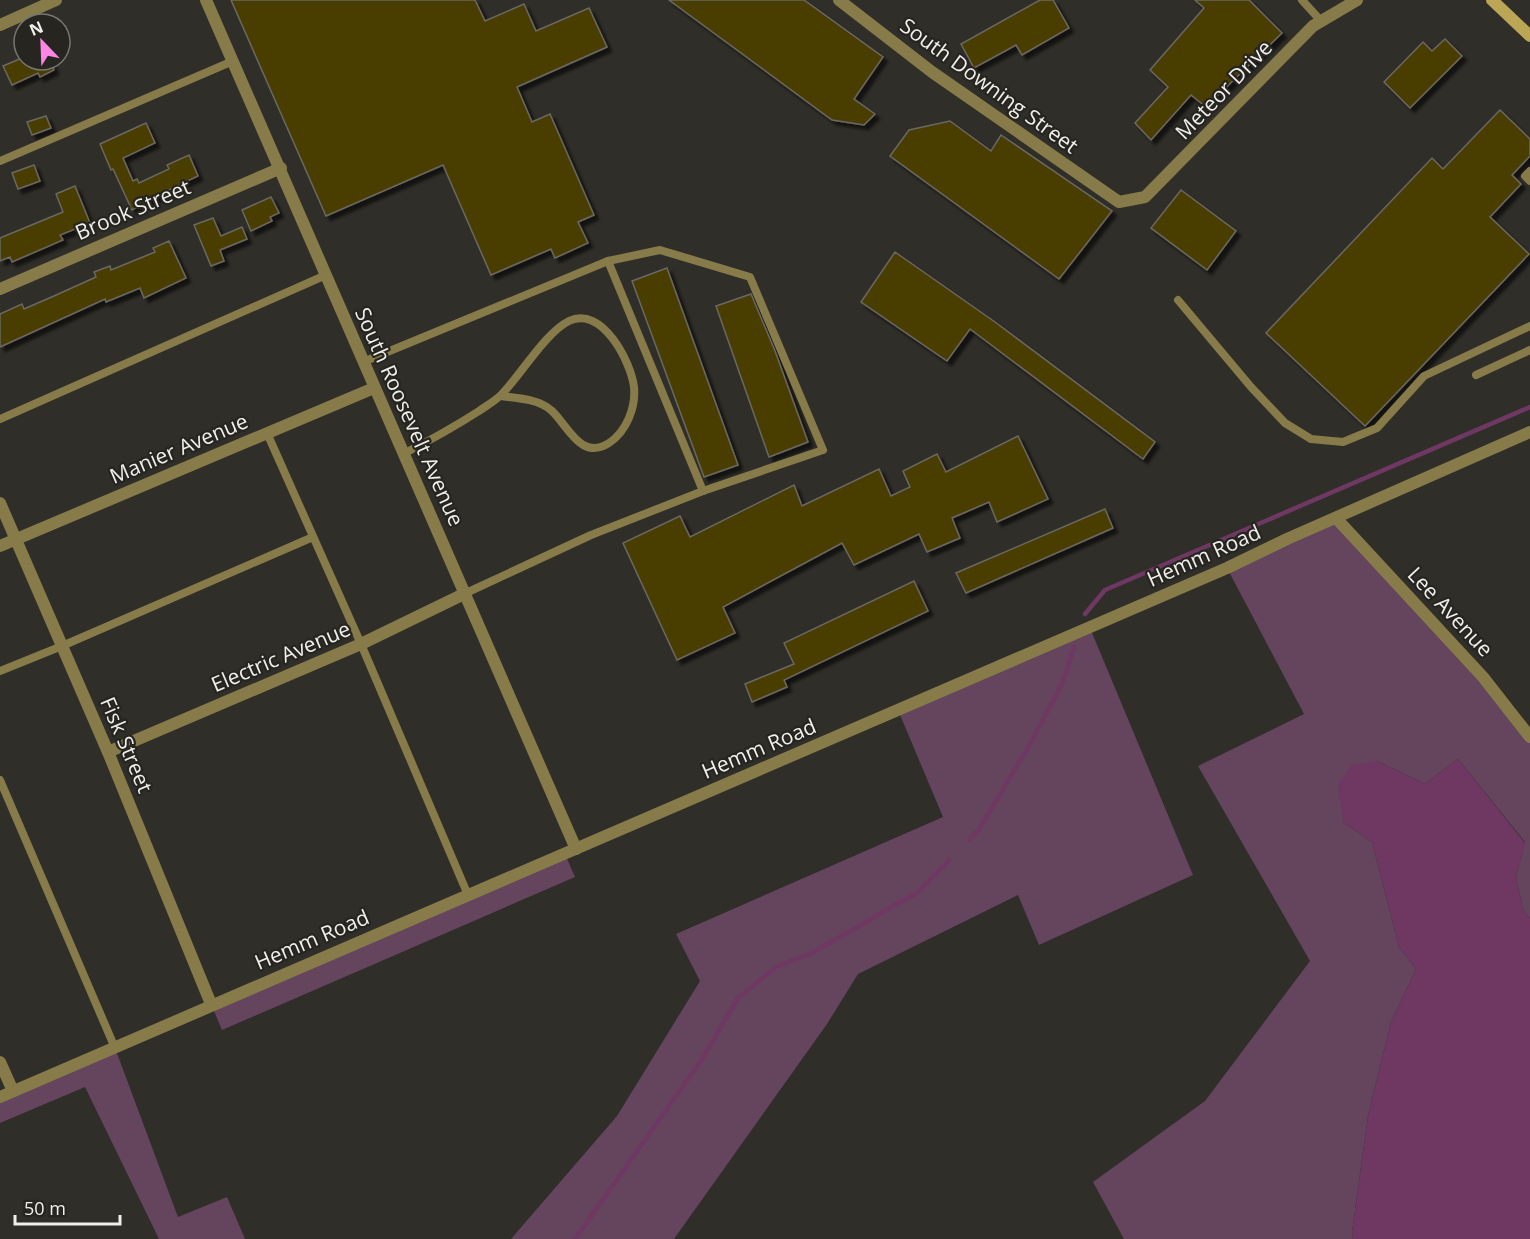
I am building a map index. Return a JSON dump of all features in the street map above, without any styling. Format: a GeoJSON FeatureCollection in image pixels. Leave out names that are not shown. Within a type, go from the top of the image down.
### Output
{"type":"FeatureCollection","features":[{"type":"Feature","properties":{"kind":"main road"},"geometry":{"type":"LineString","coordinates":[[1492,0],[1530,36]]}},
{"type":"Feature","properties":{"kind":"street"},"geometry":{"type":"LineString","coordinates":[[0,25],[56,0]]}},
{"type":"Feature","properties":{"kind":"street","name":"South Roosevelt Avenue"},"geometry":{"type":"LineString","coordinates":[[206,0],[576,849]]}},
{"type":"Feature","properties":{"kind":"street","name":"South Downing Street"},"geometry":{"type":"LineString","coordinates":[[838,0],[932,72],[1119,202]]}},
{"type":"Feature","properties":{"kind":"street","name":"Meteor Drive"},"geometry":{"type":"LineString","coordinates":[[1119,202],[1145,197],[1313,26],[1357,0]]}},
{"type":"Feature","properties":{"kind":"street","name":"Brook Street"},"geometry":{"type":"LineString","coordinates":[[0,289],[281,168]]}},
{"type":"Feature","properties":{"kind":"street","name":"Manier Avenue"},"geometry":{"type":"LineString","coordinates":[[0,546],[374,388]]}},
{"type":"Feature","properties":{"kind":"street","name":"Hemm Road"},"geometry":{"type":"LineString","coordinates":[[0,1096],[1227,568],[1530,432]]}},
{"type":"Feature","properties":{"kind":"street","name":"Fisk Street"},"geometry":{"type":"LineString","coordinates":[[0,503],[108,752],[211,1005]]}},
{"type":"Feature","properties":{"kind":"street","name":"Lee Avenue"},"geometry":{"type":"LineString","coordinates":[[1336,518],[1482,677],[1530,737]]}},
{"type":"Feature","properties":{"kind":"street","name":"Electric Avenue"},"geometry":{"type":"LineString","coordinates":[[108,752],[361,645],[466,593]]}},
{"type":"Feature","properties":{"kind":"street"},"geometry":{"type":"LineString","coordinates":[[0,1062],[12,1091]]}},
{"type":"Feature","properties":{"kind":"lane"},"geometry":{"type":"LineString","coordinates":[[1302,0],[1321,21]]}},
{"type":"Feature","properties":{"kind":"lane"},"geometry":{"type":"LineString","coordinates":[[0,161],[233,61]]}},
{"type":"Feature","properties":{"kind":"lane"},"geometry":{"type":"LineString","coordinates":[[1530,171],[1525,176],[1530,181]]}},
{"type":"Feature","properties":{"kind":"lane"},"geometry":{"type":"LineString","coordinates":[[363,362],[608,261],[660,250],[750,277],[823,450],[703,491],[591,535],[466,593]]}},
{"type":"Feature","properties":{"kind":"lane"},"geometry":{"type":"LineString","coordinates":[[608,261],[703,491]]}},
{"type":"Feature","properties":{"kind":"lane"},"geometry":{"type":"LineString","coordinates":[[0,419],[326,275]]}},
{"type":"Feature","properties":{"kind":"lane"},"geometry":{"type":"LineString","coordinates":[[1178,300],[1251,387],[1285,423],[1311,439],[1343,442],[1377,428],[1424,376],[1530,326]]}},
{"type":"Feature","properties":{"kind":"lane"},"geometry":{"type":"LineString","coordinates":[[403,454],[438,436],[500,396],[525,365],[569,320],[582,319],[599,323],[607,330],[627,368],[634,388],[630,418],[620,433],[608,444],[591,448],[579,443],[552,411],[529,400],[500,396]]}},
{"type":"Feature","properties":{"kind":"lane"},"geometry":{"type":"LineString","coordinates":[[1476,375],[1530,350]]}},
{"type":"Feature","properties":{"kind":"lane"},"geometry":{"type":"LineString","coordinates":[[267,433],[468,895]]}},
{"type":"Feature","properties":{"kind":"lane"},"geometry":{"type":"LineString","coordinates":[[0,671],[313,537]]}},
{"type":"Feature","properties":{"kind":"lane"},"geometry":{"type":"LineString","coordinates":[[0,780],[115,1048]]}},
{"type":"Feature","properties":{"kind":"shaded area"},"geometry":{"type":"Polygon","coordinates":[[[1336,518],[1530,737],[1530,918],[1523,910],[1516,877],[1525,842],[1458,759],[1425,784],[1377,761],[1343,822],[1372,842],[1399,947],[1416,969],[1391,1022],[1368,1116],[1352,1232],[1353,1239],[1124,1239],[1093,1182],[1205,1101],[1310,961],[1198,766],[1304,714],[1227,568],[1336,518]]]}},
{"type":"Feature","properties":{"kind":"shaded area"},"geometry":{"type":"Polygon","coordinates":[[[1090,628],[1193,875],[1039,945],[1018,895],[858,974],[827,1024],[674,1239],[511,1239],[617,1116],[700,981],[676,934],[943,817],[898,710],[1090,628]]]}},
{"type":"Feature","properties":{"kind":"shaded area"},"geometry":{"type":"Polygon","coordinates":[[[1458,759],[1525,843],[1516,877],[1523,910],[1530,918],[1530,1239],[1353,1239],[1352,1232],[1368,1116],[1391,1022],[1416,969],[1399,947],[1372,842],[1343,822],[1338,785],[1352,765],[1377,761],[1425,784],[1458,759]]]}},
{"type":"Feature","properties":{"kind":"shaded area"},"geometry":{"type":"Polygon","coordinates":[[[565,854],[575,877],[222,1030],[211,1004],[565,854]]]}},
{"type":"Feature","properties":{"kind":"shaded area"},"geometry":{"type":"Polygon","coordinates":[[[115,1048],[178,1217],[227,1197],[245,1239],[159,1239],[85,1087],[0,1123],[0,1097],[115,1048]]]}},
{"type":"Feature","properties":{"kind":"building"},"geometry":{"type":"Polygon","coordinates":[[[231,0],[475,0],[485,21],[524,4],[536,31],[589,8],[607,47],[517,87],[532,122],[550,114],[594,215],[578,222],[588,243],[555,258],[551,249],[491,275],[443,165],[326,216],[231,0]]]}},
{"type":"Feature","properties":{"kind":"building"},"geometry":{"type":"Polygon","coordinates":[[[669,0],[804,0],[883,57],[854,99],[875,114],[864,125],[832,120],[669,0]]]}},
{"type":"Feature","properties":{"kind":"building"},"geometry":{"type":"Polygon","coordinates":[[[1040,0],[1053,0],[1069,28],[1022,55],[1016,45],[974,68],[961,44],[1040,0]]]}},
{"type":"Feature","properties":{"kind":"building"},"geometry":{"type":"Polygon","coordinates":[[[1195,0],[1249,0],[1282,33],[1206,107],[1191,95],[1151,140],[1135,123],[1168,87],[1150,70],[1204,8],[1195,0]]]}},
{"type":"Feature","properties":{"kind":"building"},"geometry":{"type":"Polygon","coordinates":[[[1445,39],[1462,56],[1410,108],[1384,82],[1423,42],[1432,51],[1445,39]]]}},
{"type":"Feature","properties":{"kind":"building"},"geometry":{"type":"Polygon","coordinates":[[[12,62],[12,72],[50,72],[40,77],[38,73],[12,85],[3,66],[12,62]]]}},
{"type":"Feature","properties":{"kind":"building"},"geometry":{"type":"Polygon","coordinates":[[[1500,110],[1530,139],[1530,156],[1512,175],[1521,184],[1490,217],[1529,254],[1365,426],[1266,333],[1432,158],[1443,169],[1500,110]]]}},
{"type":"Feature","properties":{"kind":"building"},"geometry":{"type":"Polygon","coordinates":[[[46,116],[51,128],[32,135],[27,122],[46,116]]]}},
{"type":"Feature","properties":{"kind":"building"},"geometry":{"type":"Polygon","coordinates":[[[950,121],[991,151],[1001,135],[1112,211],[1059,279],[890,156],[909,130],[950,121]]]}},
{"type":"Feature","properties":{"kind":"building"},"geometry":{"type":"Polygon","coordinates":[[[146,123],[155,143],[123,158],[133,181],[137,179],[139,183],[169,169],[167,165],[189,155],[198,176],[132,210],[100,144],[146,123]]]}},
{"type":"Feature","properties":{"kind":"building"},"geometry":{"type":"Polygon","coordinates":[[[34,165],[40,181],[18,189],[12,173],[34,165]]]}},
{"type":"Feature","properties":{"kind":"building"},"geometry":{"type":"Polygon","coordinates":[[[75,186],[90,223],[60,235],[63,240],[12,262],[10,257],[0,261],[0,238],[63,212],[56,194],[75,186]]]}},
{"type":"Feature","properties":{"kind":"building"},"geometry":{"type":"Polygon","coordinates":[[[1181,190],[1236,231],[1207,270],[1151,228],[1181,190]]]}},
{"type":"Feature","properties":{"kind":"building"},"geometry":{"type":"Polygon","coordinates":[[[271,197],[279,213],[270,217],[272,221],[251,231],[242,210],[271,197]]]}},
{"type":"Feature","properties":{"kind":"building"},"geometry":{"type":"Polygon","coordinates":[[[213,218],[221,236],[242,227],[247,239],[220,250],[224,261],[211,266],[194,225],[213,218]]]}},
{"type":"Feature","properties":{"kind":"building"},"geometry":{"type":"Polygon","coordinates":[[[169,241],[186,278],[144,298],[140,288],[106,302],[105,299],[0,347],[0,314],[22,304],[24,309],[96,277],[94,272],[110,266],[111,270],[155,252],[153,248],[169,241]]]}},
{"type":"Feature","properties":{"kind":"building"},"geometry":{"type":"Polygon","coordinates":[[[895,252],[995,322],[1155,442],[1143,459],[970,329],[947,361],[861,302],[895,252]]]}},
{"type":"Feature","properties":{"kind":"building"},"geometry":{"type":"Polygon","coordinates":[[[667,268],[738,465],[704,477],[632,281],[667,268]]]}},
{"type":"Feature","properties":{"kind":"building"},"geometry":{"type":"Polygon","coordinates":[[[751,294],[775,351],[808,442],[769,457],[716,306],[751,294]]]}},
{"type":"Feature","properties":{"kind":"building"},"geometry":{"type":"Polygon","coordinates":[[[1018,436],[1048,499],[997,522],[989,502],[952,518],[960,538],[927,552],[919,534],[854,565],[842,543],[723,607],[735,633],[677,660],[623,543],[680,516],[690,537],[794,485],[802,506],[879,469],[891,496],[910,487],[903,471],[937,454],[946,472],[1018,436]]]}},
{"type":"Feature","properties":{"kind":"building"},"geometry":{"type":"Polygon","coordinates":[[[1105,509],[1113,528],[966,593],[956,573],[1105,509]]]}},
{"type":"Feature","properties":{"kind":"building"},"geometry":{"type":"Polygon","coordinates":[[[914,581],[928,611],[784,680],[787,687],[752,702],[745,684],[794,664],[784,643],[914,581]]]}},
{"type":"Feature","properties":{"kind":"waterway"},"geometry":{"type":"LineString","coordinates":[[1085,614],[1105,590],[1530,407]]}},
{"type":"Feature","properties":{"kind":"waterway"},"geometry":{"type":"LineString","coordinates":[[969,840],[979,829],[1030,744],[1063,682],[1074,647]]}},
{"type":"Feature","properties":{"kind":"waterway"},"geometry":{"type":"LineString","coordinates":[[575,1239],[700,1062],[738,998],[776,967],[812,953],[918,892],[949,860]]}}]}
